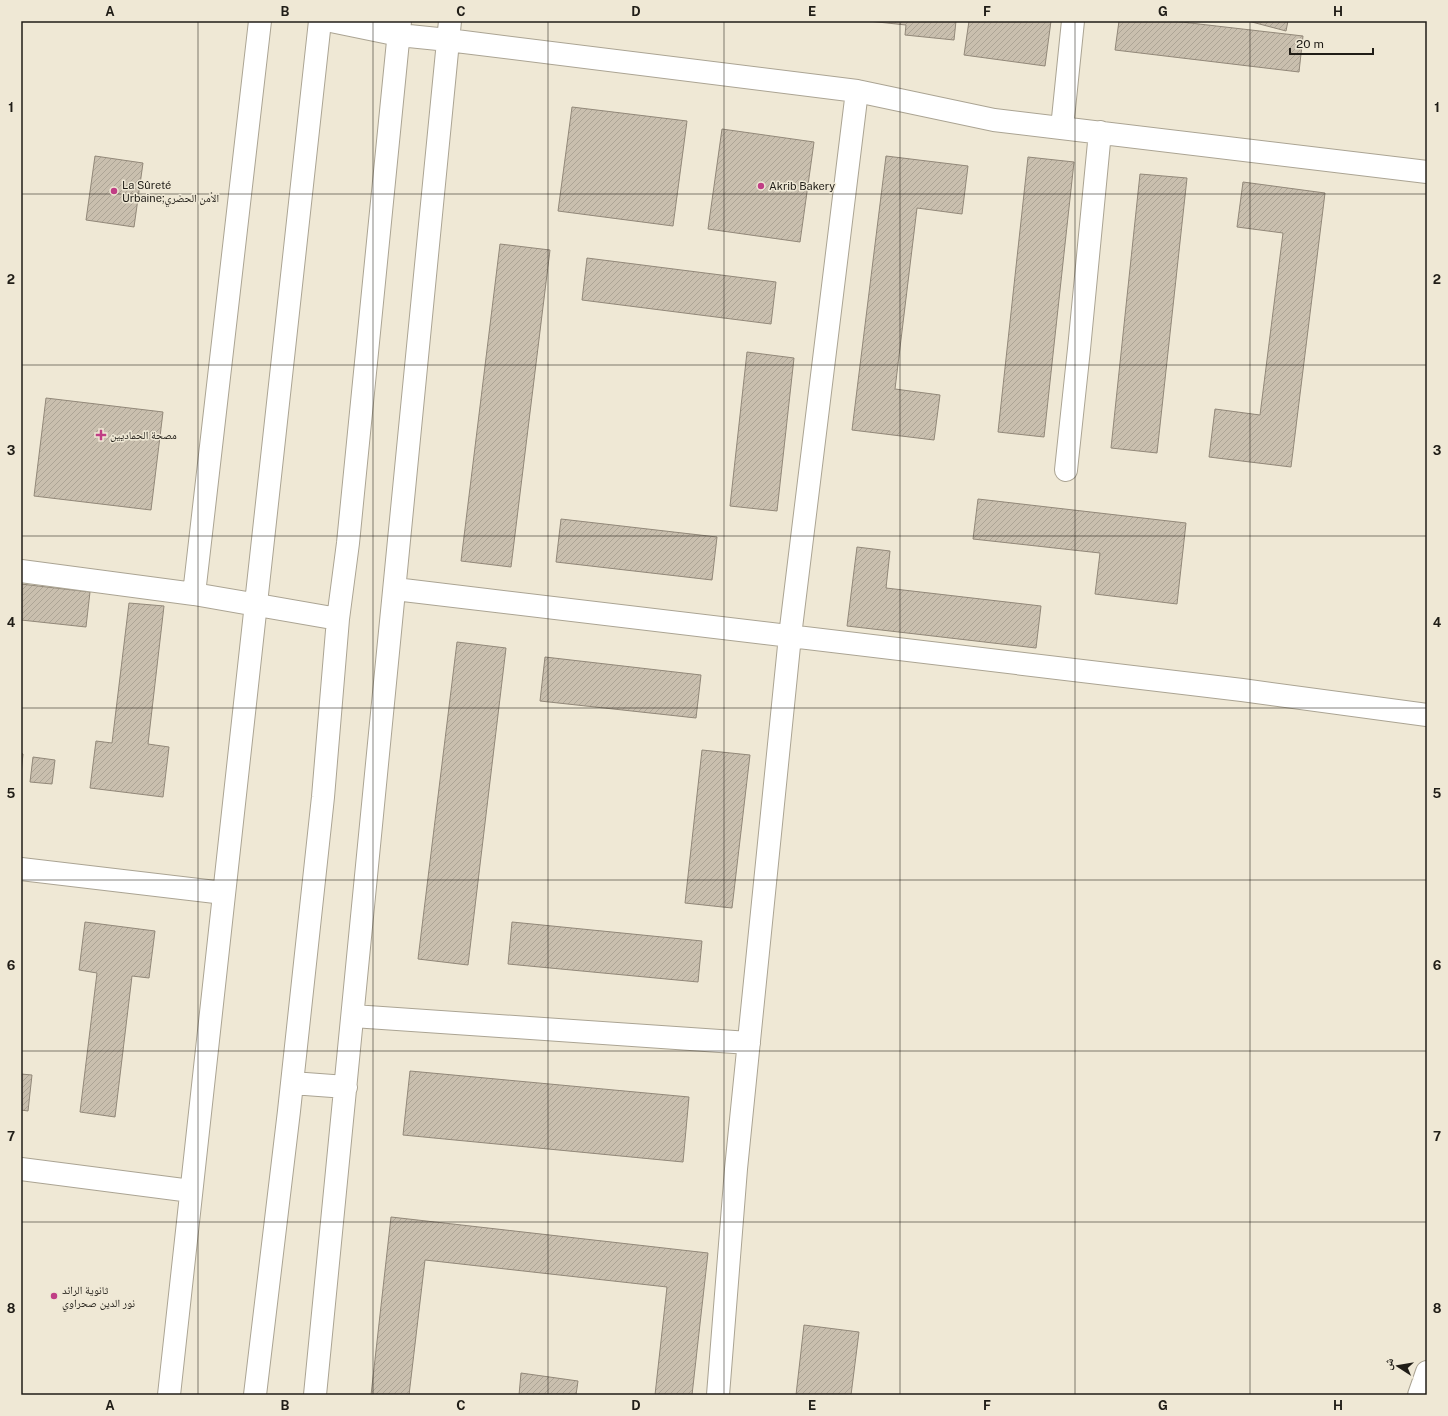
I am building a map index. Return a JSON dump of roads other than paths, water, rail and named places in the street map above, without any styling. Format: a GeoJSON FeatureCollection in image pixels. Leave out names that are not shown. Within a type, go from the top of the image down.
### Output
{"type":"FeatureCollection","features":[{"type":"Feature","properties":{"kind":"street"},"geometry":{"type":"LineString","coordinates":[[194,594],[260,21]]}},
{"type":"Feature","properties":{"kind":"street"},"geometry":{"type":"LineString","coordinates":[[169,1395],[320,21]]}},
{"type":"Feature","properties":{"kind":"street"},"geometry":{"type":"LineString","coordinates":[[331,21],[399,28],[449,31],[857,92],[994,120],[1427,172]]}},
{"type":"Feature","properties":{"kind":"street"},"geometry":{"type":"LineString","coordinates":[[1062,128],[1073,21]]}},
{"type":"Feature","properties":{"kind":"street"},"geometry":{"type":"LineString","coordinates":[[255,1395],[292,1083],[323,797],[338,619],[348,543],[399,28]]}},
{"type":"Feature","properties":{"kind":"street"},"geometry":{"type":"LineString","coordinates":[[315,1395],[449,31]]}},
{"type":"Feature","properties":{"kind":"street"},"geometry":{"type":"LineString","coordinates":[[718,1395],[736,1169],[790,636],[857,92]]}},
{"type":"Feature","properties":{"kind":"street"},"geometry":{"type":"LineString","coordinates":[[1066,470],[1100,132]]}},
{"type":"Feature","properties":{"kind":"street"},"geometry":{"type":"LineString","coordinates":[[21,571],[194,594],[338,619]]}},
{"type":"Feature","properties":{"kind":"street"},"geometry":{"type":"LineString","coordinates":[[395,589],[1242,690],[1427,715]]}},
{"type":"Feature","properties":{"kind":"street"},"geometry":{"type":"LineString","coordinates":[[21,869],[224,893]]}},
{"type":"Feature","properties":{"kind":"street"},"geometry":{"type":"LineString","coordinates":[[353,1016],[749,1043]]}},
{"type":"Feature","properties":{"kind":"street"},"geometry":{"type":"LineString","coordinates":[[292,1083],[346,1087]]}},
{"type":"Feature","properties":{"kind":"street"},"geometry":{"type":"LineString","coordinates":[[21,1169],[191,1191]]}},
{"type":"Feature","properties":{"kind":"street"},"geometry":{"type":"LineString","coordinates":[[1419,1395],[1427,1372]]}},
{"type":"Feature","properties":{"kind":"place","name":"Akrib Bakery"},"geometry":{"type":"Point","coordinates":[761,186]}},
{"type":"Feature","properties":{"kind":"place","name":"La Sûreté Urbaine;الأمن الحضري"},"geometry":{"type":"Point","coordinates":[114,191]}},
{"type":"Feature","properties":{"kind":"place","name":"مصحة الحماديين"},"geometry":{"type":"Point","coordinates":[101,435]}},
{"type":"Feature","properties":{"kind":"place","name":"ثانوية الرائد نور الدين صحراوي"},"geometry":{"type":"Point","coordinates":[54,1296]}}]}
